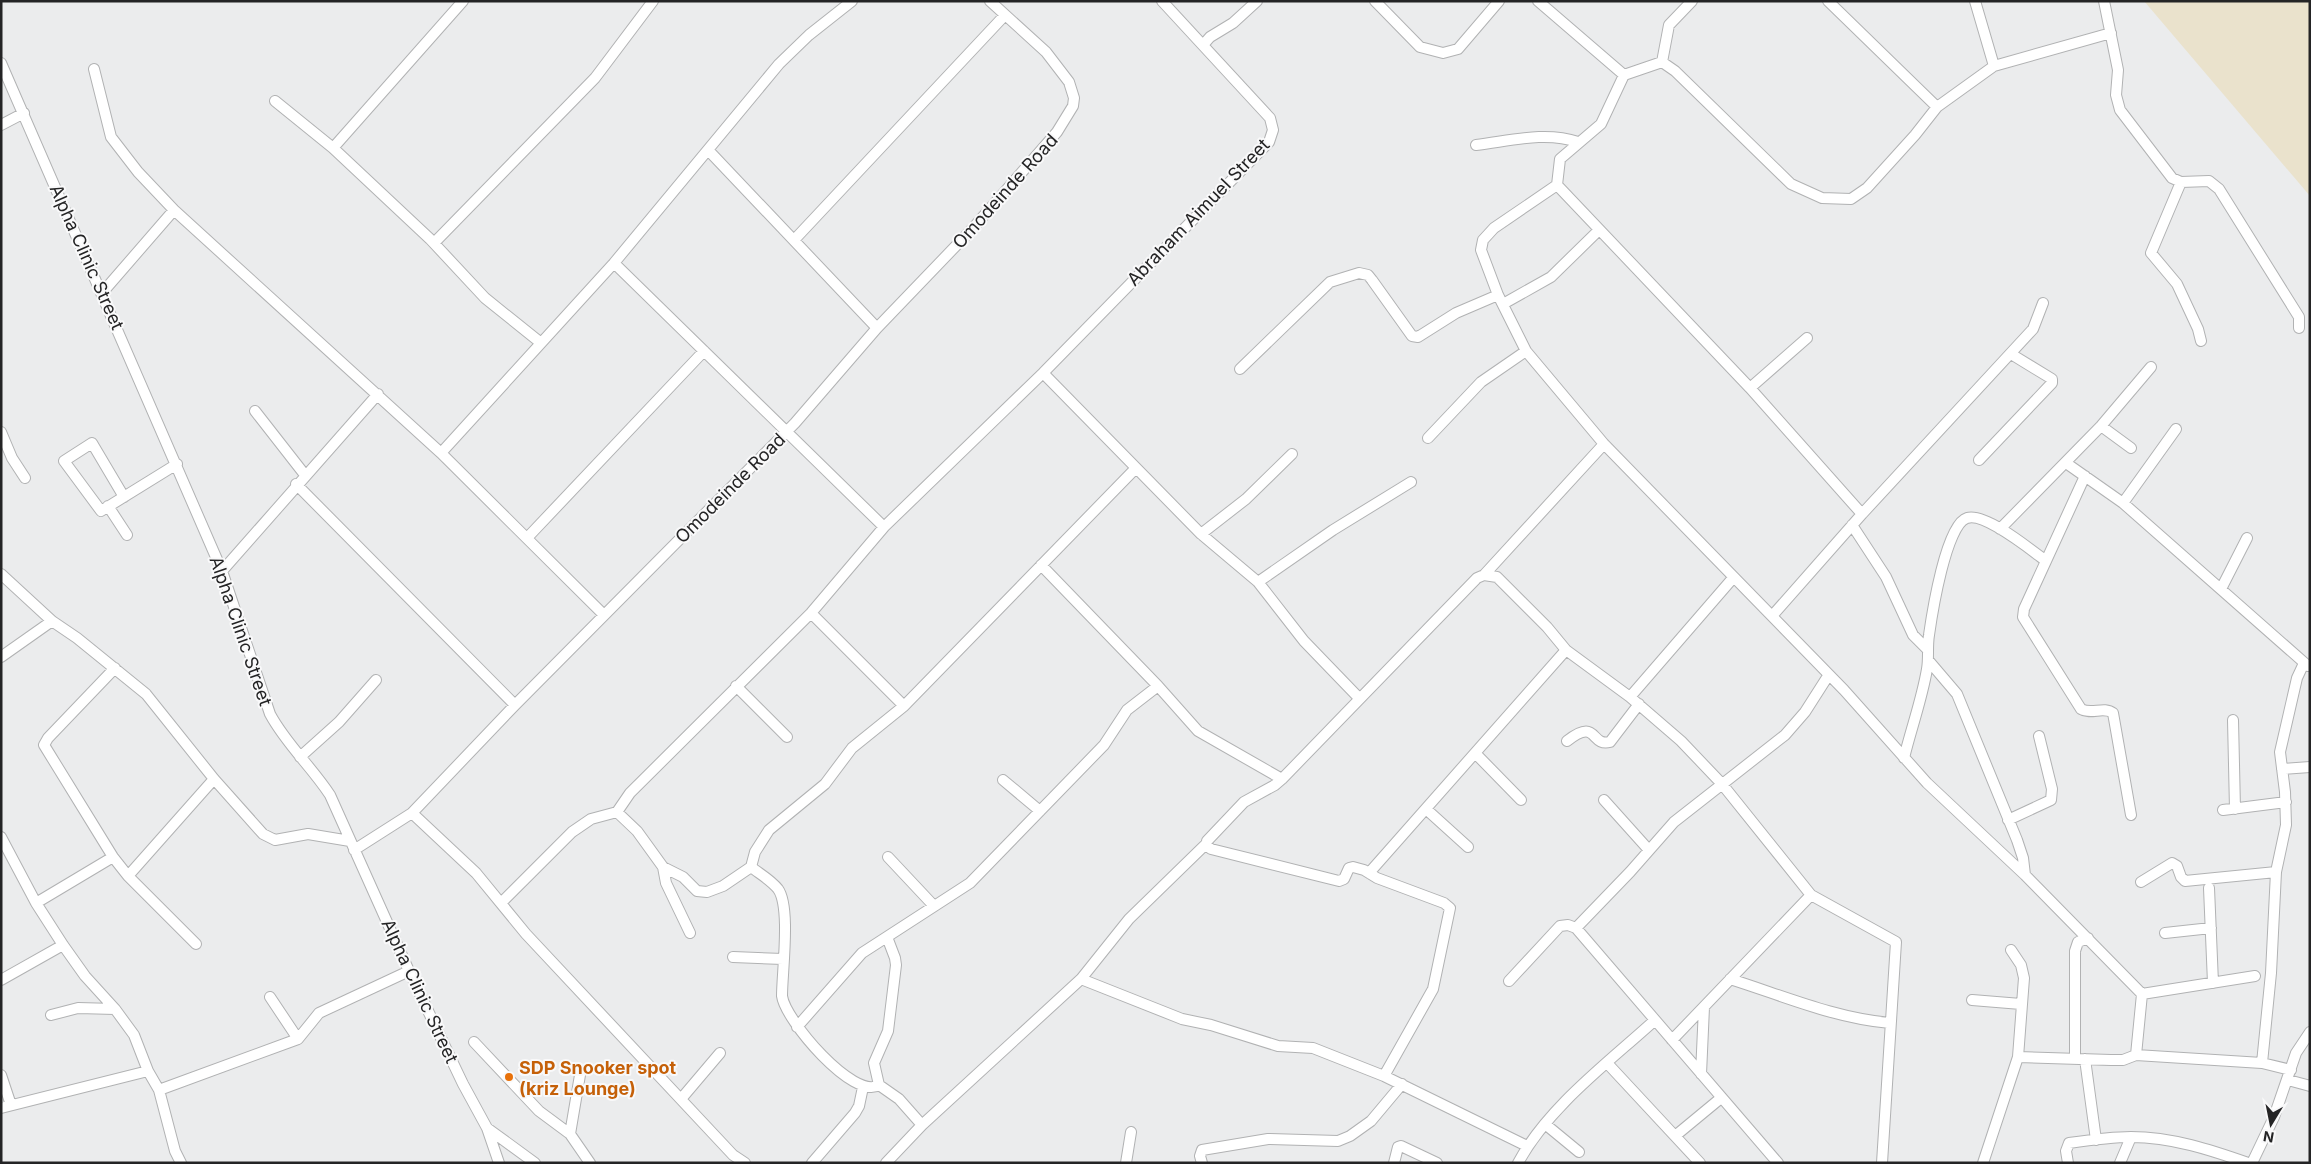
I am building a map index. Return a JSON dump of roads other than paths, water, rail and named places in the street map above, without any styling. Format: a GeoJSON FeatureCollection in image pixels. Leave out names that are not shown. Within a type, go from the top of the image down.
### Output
{"type":"FeatureCollection","features":[{"type":"Feature","properties":{"kind":"street"},"geometry":{"type":"LineString","coordinates":[[332,148],[463,1]]}},
{"type":"Feature","properties":{"kind":"street"},"geometry":{"type":"LineString","coordinates":[[434,244],[595,78],[653,1]]}},
{"type":"Feature","properties":{"kind":"street"},"geometry":{"type":"LineString","coordinates":[[442,453],[614,263],[779,64],[809,35],[852,1]]}},
{"type":"Feature","properties":{"kind":"street"},"geometry":{"type":"LineString","coordinates":[[795,239],[1005,15],[990,1]]}},
{"type":"Feature","properties":{"kind":"street"},"geometry":{"type":"LineString","coordinates":[[1203,45],[1210,37],[1233,23],[1257,1]]}},
{"type":"Feature","properties":{"kind":"street"},"geometry":{"type":"LineString","coordinates":[[1374,1],[1420,47],[1443,53],[1458,49],[1498,1]]}},
{"type":"Feature","properties":{"kind":"street"},"geometry":{"type":"LineString","coordinates":[[1538,1],[1624,75]]}},
{"type":"Feature","properties":{"kind":"street"},"geometry":{"type":"LineString","coordinates":[[1662,62],[1669,25],[1692,1]]}},
{"type":"Feature","properties":{"kind":"street"},"geometry":{"type":"LineString","coordinates":[[1828,1],[1937,107]]}},
{"type":"Feature","properties":{"kind":"street"},"geometry":{"type":"LineString","coordinates":[[1975,1],[1994,66]]}},
{"type":"Feature","properties":{"kind":"street"},"geometry":{"type":"LineString","coordinates":[[2104,1],[2118,70],[2116,94],[2120,110],[2172,178],[2181,182],[2209,181],[2219,189],[2298,317],[2299,328]]}},
{"type":"Feature","properties":{"kind":"street","name":"Abraham Aimuel Street"},"geometry":{"type":"LineString","coordinates":[[617,812],[630,793],[811,613],[884,527],[1043,373],[1269,142],[1273,130],[1270,118],[1167,3]]}},
{"type":"Feature","properties":{"kind":"street","name":"Omodeinde Road"},"geometry":{"type":"LineString","coordinates":[[352,845],[412,813],[515,705],[812,405],[877,328],[1034,162],[1069,116],[1074,98],[1069,82],[1046,52],[1005,15]]}},
{"type":"Feature","properties":{"kind":"street"},"geometry":{"type":"LineString","coordinates":[[1662,62],[1675,71],[1791,184],[1822,198],[1851,199],[1867,188],[1915,135],[1937,107],[1994,66],[2111,33]]}},
{"type":"Feature","properties":{"kind":"street"},"geometry":{"type":"LineString","coordinates":[[1662,62],[1624,75],[1601,124],[1560,159],[1557,185],[1494,228],[1483,240],[1481,250],[1500,300],[1526,351],[1604,444],[1859,707],[1927,783],[2026,875],[2142,994],[2136,1055]]}},
{"type":"Feature","properties":{"kind":"street","name":"Alpha Clinic Street"},"geometry":{"type":"LineString","coordinates":[[1,63],[222,571],[270,714],[281,734],[316,774],[330,794],[409,971],[463,1084],[487,1128],[535,1163]]}},
{"type":"Feature","properties":{"kind":"street"},"geometry":{"type":"LineString","coordinates":[[94,69],[110,137],[138,172],[174,210],[442,453],[604,615]]}},
{"type":"Feature","properties":{"kind":"street"},"geometry":{"type":"LineString","coordinates":[[275,101],[332,148],[434,244],[485,298],[541,343]]}},
{"type":"Feature","properties":{"kind":"street"},"geometry":{"type":"LineString","coordinates":[[1,125],[24,113]]}},
{"type":"Feature","properties":{"kind":"street"},"geometry":{"type":"LineString","coordinates":[[1476,145],[1546,136],[1564,137],[1578,142]]}},
{"type":"Feature","properties":{"kind":"street"},"geometry":{"type":"LineString","coordinates":[[709,150],[877,328]]}},
{"type":"Feature","properties":{"kind":"street"},"geometry":{"type":"LineString","coordinates":[[2181,182],[2151,253],[2177,284],[2198,329],[2200,340]]}},
{"type":"Feature","properties":{"kind":"street"},"geometry":{"type":"LineString","coordinates":[[1557,185],[1750,388],[1862,514]]}},
{"type":"Feature","properties":{"kind":"street"},"geometry":{"type":"LineString","coordinates":[[102,293],[174,210]]}},
{"type":"Feature","properties":{"kind":"street"},"geometry":{"type":"LineString","coordinates":[[1240,369],[1330,282],[1359,272],[1368,275],[1412,336],[1418,337],[1456,313],[1500,300],[1551,278],[1599,230]]}},
{"type":"Feature","properties":{"kind":"street"},"geometry":{"type":"LineString","coordinates":[[614,263],[884,527]]}},
{"type":"Feature","properties":{"kind":"street"},"geometry":{"type":"LineString","coordinates":[[1772,616],[1862,514],[2033,329],[2043,303]]}},
{"type":"Feature","properties":{"kind":"street"},"geometry":{"type":"LineString","coordinates":[[1750,388],[1807,338]]}},
{"type":"Feature","properties":{"kind":"street"},"geometry":{"type":"LineString","coordinates":[[527,538],[704,351]]}},
{"type":"Feature","properties":{"kind":"street"},"geometry":{"type":"LineString","coordinates":[[1428,438],[1481,382],[1526,351]]}},
{"type":"Feature","properties":{"kind":"street"},"geometry":{"type":"LineString","coordinates":[[1979,460],[2052,383],[2052,378],[2011,354]]}},
{"type":"Feature","properties":{"kind":"street"},"geometry":{"type":"LineString","coordinates":[[2000,529],[2101,426],[2151,367]]}},
{"type":"Feature","properties":{"kind":"street"},"geometry":{"type":"LineString","coordinates":[[1043,373],[1201,534],[1258,582],[1304,641],[1358,698]]}},
{"type":"Feature","properties":{"kind":"street"},"geometry":{"type":"LineString","coordinates":[[222,571],[296,484],[378,394]]}},
{"type":"Feature","properties":{"kind":"street"},"geometry":{"type":"LineString","coordinates":[[255,411],[305,475]]}},
{"type":"Feature","properties":{"kind":"street"},"geometry":{"type":"LineString","coordinates":[[2101,426],[2131,448]]}},
{"type":"Feature","properties":{"kind":"street"},"geometry":{"type":"LineString","coordinates":[[2123,503],[2176,429]]}},
{"type":"Feature","properties":{"kind":"street"},"geometry":{"type":"LineString","coordinates":[[1,432],[12,458],[25,478]]}},
{"type":"Feature","properties":{"kind":"street"},"geometry":{"type":"LineString","coordinates":[[124,497],[92,443],[64,461],[101,511],[108,506],[124,497],[177,464]]}},
{"type":"Feature","properties":{"kind":"street"},"geometry":{"type":"LineString","coordinates":[[886,1163],[922,1125],[1081,979],[1129,920],[1206,844],[1244,802],[1275,785],[1324,737],[1358,698],[1477,578],[1484,575],[1604,444]]}},
{"type":"Feature","properties":{"kind":"street"},"geometry":{"type":"LineString","coordinates":[[1201,534],[1246,499],[1292,454]]}},
{"type":"Feature","properties":{"kind":"street"},"geometry":{"type":"LineString","coordinates":[[2066,463],[2123,503],[2307,665],[2297,678],[2280,752],[2286,802],[2286,825],[2276,872],[2271,973],[2262,1063]]}},
{"type":"Feature","properties":{"kind":"street"},"geometry":{"type":"LineString","coordinates":[[663,867],[683,877],[693,889],[702,892],[723,886],[751,867],[755,852],[769,830],[825,784],[852,748],[904,706],[1136,468]]}},
{"type":"Feature","properties":{"kind":"street"},"geometry":{"type":"LineString","coordinates":[[2085,476],[2024,609],[2024,620],[2081,709],[2087,712],[2108,710],[2113,713],[2130,815]]}},
{"type":"Feature","properties":{"kind":"street"},"geometry":{"type":"LineString","coordinates":[[1258,582],[1333,530],[1410,482]]}},
{"type":"Feature","properties":{"kind":"street"},"geometry":{"type":"LineString","coordinates":[[296,484],[515,705]]}},
{"type":"Feature","properties":{"kind":"street"},"geometry":{"type":"LineString","coordinates":[[108,506],[127,535]]}},
{"type":"Feature","properties":{"kind":"street"},"geometry":{"type":"LineString","coordinates":[[1904,758],[1928,655],[1944,564],[1957,526],[1963,519],[1974,517],[2000,529],[2046,561]]}},
{"type":"Feature","properties":{"kind":"street"},"geometry":{"type":"LineString","coordinates":[[1852,526],[1886,577],[1913,635],[1957,694],[2023,858],[2026,875]]}},
{"type":"Feature","properties":{"kind":"street"},"geometry":{"type":"LineString","coordinates":[[2221,589],[2247,538]]}},
{"type":"Feature","properties":{"kind":"street"},"geometry":{"type":"LineString","coordinates":[[1041,565],[1158,686],[1198,731],[1282,779]]}},
{"type":"Feature","properties":{"kind":"street"},"geometry":{"type":"LineString","coordinates":[[1,574],[52,621],[115,668],[146,694],[214,779],[263,834],[269,838],[281,840],[308,834],[352,845]]}},
{"type":"Feature","properties":{"kind":"street"},"geometry":{"type":"LineString","coordinates":[[1484,575],[1497,577],[1547,627],[1566,650],[1639,704],[1681,741],[1722,784],[1812,895],[1896,942],[1882,1163]]}},
{"type":"Feature","properties":{"kind":"street"},"geometry":{"type":"LineString","coordinates":[[1630,697],[1733,578]]}},
{"type":"Feature","properties":{"kind":"street"},"geometry":{"type":"LineString","coordinates":[[811,613],[904,706]]}},
{"type":"Feature","properties":{"kind":"street"},"geometry":{"type":"LineString","coordinates":[[1,657],[52,621]]}},
{"type":"Feature","properties":{"kind":"street"},"geometry":{"type":"LineString","coordinates":[[1369,873],[1566,650]]}},
{"type":"Feature","properties":{"kind":"street"},"geometry":{"type":"LineString","coordinates":[[115,668],[48,738],[44,745],[113,857],[128,876],[196,944]]}},
{"type":"Feature","properties":{"kind":"street"},"geometry":{"type":"LineString","coordinates":[[1576,928],[1630,872],[1648,849],[1674,822],[1785,735],[1805,712],[1828,676]]}},
{"type":"Feature","properties":{"kind":"street"},"geometry":{"type":"LineString","coordinates":[[300,757],[339,722],[376,680]]}},
{"type":"Feature","properties":{"kind":"street"},"geometry":{"type":"LineString","coordinates":[[736,686],[787,736]]}},
{"type":"Feature","properties":{"kind":"street"},"geometry":{"type":"LineString","coordinates":[[797,1027],[862,953],[970,883],[1104,744],[1127,710],[1158,686]]}},
{"type":"Feature","properties":{"kind":"street"},"geometry":{"type":"LineString","coordinates":[[1567,741],[1580,731],[1585,731],[1602,742],[1610,742],[1639,704]]}},
{"type":"Feature","properties":{"kind":"street"},"geometry":{"type":"LineString","coordinates":[[2233,720],[2236,809]]}},
{"type":"Feature","properties":{"kind":"street"},"geometry":{"type":"LineString","coordinates":[[2008,820],[2051,800],[2052,789],[2039,736]]}},
{"type":"Feature","properties":{"kind":"street"},"geometry":{"type":"LineString","coordinates":[[1475,753],[1521,800]]}},
{"type":"Feature","properties":{"kind":"street"},"geometry":{"type":"LineString","coordinates":[[2282,769],[2310,768]]}},
{"type":"Feature","properties":{"kind":"street"},"geometry":{"type":"LineString","coordinates":[[128,876],[214,779]]}},
{"type":"Feature","properties":{"kind":"street"},"geometry":{"type":"LineString","coordinates":[[1003,780],[1040,811]]}},
{"type":"Feature","properties":{"kind":"street"},"geometry":{"type":"LineString","coordinates":[[1604,800],[1648,849]]}},
{"type":"Feature","properties":{"kind":"street"},"geometry":{"type":"LineString","coordinates":[[2223,810],[2286,802]]}},
{"type":"Feature","properties":{"kind":"street"},"geometry":{"type":"LineString","coordinates":[[1426,809],[1468,848]]}},
{"type":"Feature","properties":{"kind":"street"},"geometry":{"type":"LineString","coordinates":[[502,902],[572,832],[591,819],[617,812],[638,831],[663,867],[666,883],[690,933]]}},
{"type":"Feature","properties":{"kind":"street"},"geometry":{"type":"LineString","coordinates":[[412,813],[476,873],[502,902],[526,934],[733,1155],[745,1163]]}},
{"type":"Feature","properties":{"kind":"street"},"geometry":{"type":"LineString","coordinates":[[1,837],[36,903],[63,945],[85,976],[115,1009],[134,1035],[148,1071],[159,1090],[175,1151],[181,1163]]}},
{"type":"Feature","properties":{"kind":"street"},"geometry":{"type":"LineString","coordinates":[[1206,844],[1212,849],[1339,881],[1344,879],[1350,868],[1353,867],[1444,903],[1450,908],[1433,989],[1384,1076]]}},
{"type":"Feature","properties":{"kind":"street"},"geometry":{"type":"LineString","coordinates":[[36,903],[113,857]]}},
{"type":"Feature","properties":{"kind":"street"},"geometry":{"type":"LineString","coordinates":[[888,857],[934,906]]}},
{"type":"Feature","properties":{"kind":"street"},"geometry":{"type":"LineString","coordinates":[[2141,882],[2172,863],[2177,866],[2180,877],[2185,881],[2276,872]]}},
{"type":"Feature","properties":{"kind":"street"},"geometry":{"type":"LineString","coordinates":[[751,867],[774,885],[781,895],[784,915],[783,1005],[797,1027],[848,1079],[863,1087],[872,1088],[879,1085]]}},
{"type":"Feature","properties":{"kind":"street"},"geometry":{"type":"LineString","coordinates":[[2210,888],[2212,983]]}},
{"type":"Feature","properties":{"kind":"street"},"geometry":{"type":"LineString","coordinates":[[1672,1040],[1812,895]]}},
{"type":"Feature","properties":{"kind":"street"},"geometry":{"type":"LineString","coordinates":[[1509,981],[1560,926],[1568,925],[1576,928],[1778,1163]]}},
{"type":"Feature","properties":{"kind":"street"},"geometry":{"type":"LineString","coordinates":[[2165,933],[2211,928]]}},
{"type":"Feature","properties":{"kind":"street"},"geometry":{"type":"LineString","coordinates":[[887,937],[896,958],[896,965],[888,1031],[874,1063],[879,1085],[899,1099],[922,1125]]}},
{"type":"Feature","properties":{"kind":"street"},"geometry":{"type":"LineString","coordinates":[[2088,938],[2078,942],[2075,951],[2080,1059],[2096,1140]]}},
{"type":"Feature","properties":{"kind":"street"},"geometry":{"type":"LineString","coordinates":[[1,980],[63,945]]}},
{"type":"Feature","properties":{"kind":"street"},"geometry":{"type":"LineString","coordinates":[[1983,1163],[2018,1058],[2023,972],[2011,950]]}},
{"type":"Feature","properties":{"kind":"street"},"geometry":{"type":"LineString","coordinates":[[733,957],[783,960]]}},
{"type":"Feature","properties":{"kind":"street"},"geometry":{"type":"LineString","coordinates":[[159,1090],[298,1039],[318,1013],[409,971]]}},
{"type":"Feature","properties":{"kind":"street"},"geometry":{"type":"LineString","coordinates":[[2142,994],[2255,976]]}},
{"type":"Feature","properties":{"kind":"street"},"geometry":{"type":"LineString","coordinates":[[1081,979],[1182,1019],[1211,1025],[1278,1046],[1313,1048],[1402,1084],[1527,1146]]}},
{"type":"Feature","properties":{"kind":"street"},"geometry":{"type":"LineString","coordinates":[[1730,979],[1831,1014],[1862,1021],[1890,1023]]}},
{"type":"Feature","properties":{"kind":"street"},"geometry":{"type":"LineString","coordinates":[[270,997],[298,1039]]}},
{"type":"Feature","properties":{"kind":"street"},"geometry":{"type":"LineString","coordinates":[[1972,1000],[2021,1004]]}},
{"type":"Feature","properties":{"kind":"street"},"geometry":{"type":"LineString","coordinates":[[1701,1074],[1704,1007]]}},
{"type":"Feature","properties":{"kind":"street"},"geometry":{"type":"LineString","coordinates":[[50,1015],[78,1008],[115,1009]]}},
{"type":"Feature","properties":{"kind":"street"},"geometry":{"type":"LineString","coordinates":[[1518,1163],[1527,1146],[1545,1124],[1655,1020]]}},
{"type":"Feature","properties":{"kind":"street"},"geometry":{"type":"LineString","coordinates":[[2252,1163],[2274,1117],[2296,1053],[2310,1032]]}},
{"type":"Feature","properties":{"kind":"street"},"geometry":{"type":"LineString","coordinates":[[474,1042],[539,1111],[570,1134],[590,1163]]}},
{"type":"Feature","properties":{"kind":"street"},"geometry":{"type":"LineString","coordinates":[[681,1099],[720,1052]]}},
{"type":"Feature","properties":{"kind":"street"},"geometry":{"type":"LineString","coordinates":[[2018,1058],[2123,1060],[2136,1055],[2262,1063],[2310,1086]]}},
{"type":"Feature","properties":{"kind":"street"},"geometry":{"type":"LineString","coordinates":[[1608,1063],[1700,1163]]}},
{"type":"Feature","properties":{"kind":"street"},"geometry":{"type":"LineString","coordinates":[[1,1076],[6,1106],[148,1071]]}},
{"type":"Feature","properties":{"kind":"street"},"geometry":{"type":"LineString","coordinates":[[570,1134],[580,1075]]}},
{"type":"Feature","properties":{"kind":"street"},"geometry":{"type":"LineString","coordinates":[[1202,1163],[1200,1152],[1206,1149],[1268,1138],[1338,1141],[1350,1136],[1371,1121],[1402,1084]]}},
{"type":"Feature","properties":{"kind":"street"},"geometry":{"type":"LineString","coordinates":[[812,1163],[859,1106],[863,1087]]}},
{"type":"Feature","properties":{"kind":"street"},"geometry":{"type":"LineString","coordinates":[[1675,1136],[1721,1098]]}},
{"type":"Feature","properties":{"kind":"street"},"geometry":{"type":"LineString","coordinates":[[1545,1124],[1579,1152]]}},
{"type":"Feature","properties":{"kind":"street"},"geometry":{"type":"LineString","coordinates":[[487,1128],[499,1163]]}},
{"type":"Feature","properties":{"kind":"street"},"geometry":{"type":"LineString","coordinates":[[1126,1163],[1131,1132]]}},
{"type":"Feature","properties":{"kind":"street"},"geometry":{"type":"LineString","coordinates":[[2120,1163],[2131,1137]]}},
{"type":"Feature","properties":{"kind":"street"},"geometry":{"type":"LineString","coordinates":[[2068,1163],[2066,1151],[2069,1143],[2131,1137],[2160,1139],[2195,1146],[2248,1163]]}},
{"type":"Feature","properties":{"kind":"street"},"geometry":{"type":"LineString","coordinates":[[1394,1163],[1398,1147],[1401,1146],[1437,1163]]}},
{"type":"Feature","properties":{"kind":"place","name":"SDP Snooker spot (kriz Lounge)"},"geometry":{"type":"Point","coordinates":[509,1077]}}]}
